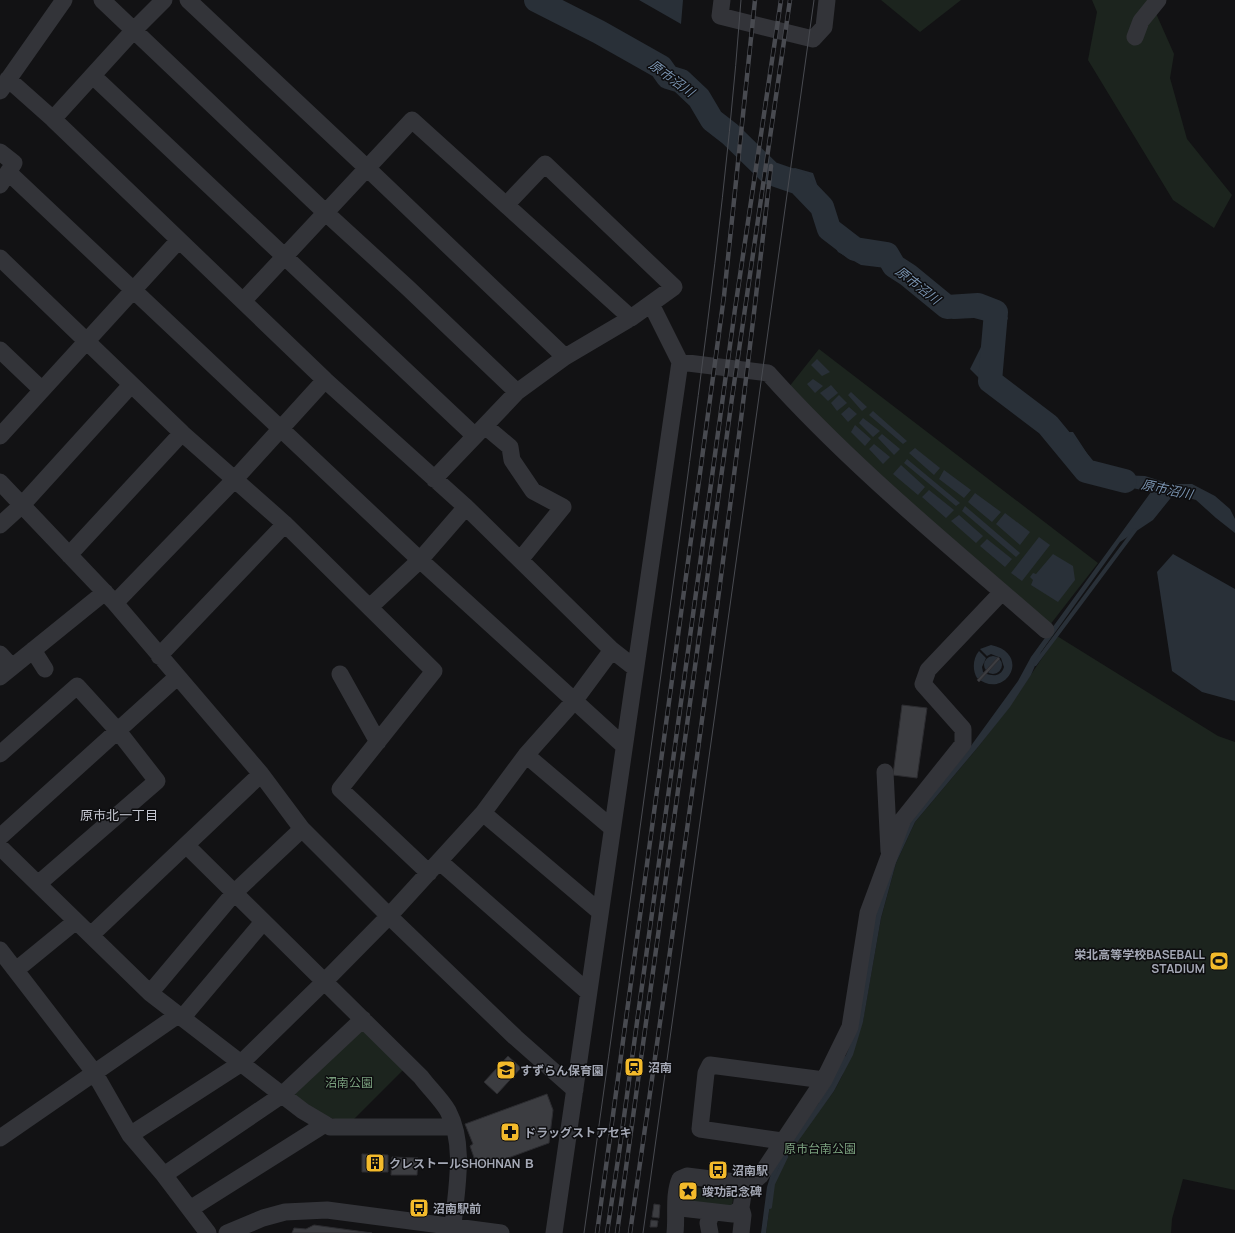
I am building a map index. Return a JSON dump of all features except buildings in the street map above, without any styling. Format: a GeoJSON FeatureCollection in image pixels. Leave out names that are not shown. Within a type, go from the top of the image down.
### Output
{"type":"FeatureCollection","features":[{"type":"Feature","properties":{"kind":"street"},"geometry":{"type":"LineString","coordinates":[[64,0],[4,85],[54,119],[325,380],[466,507],[612,650],[635,668]]}},
{"type":"Feature","properties":{"kind":"street"},"geometry":{"type":"LineString","coordinates":[[102,0],[517,392]]}},
{"type":"Feature","properties":{"kind":"street"},"geometry":{"type":"LineString","coordinates":[[54,119],[134,30],[164,0]]}},
{"type":"Feature","properties":{"kind":"street"},"geometry":{"type":"LineString","coordinates":[[188,0],[565,357]]}},
{"type":"Feature","properties":{"kind":"street"},"geometry":{"type":"LineString","coordinates":[[722,0],[720,16],[813,39],[824,27],[827,0]]}},
{"type":"Feature","properties":{"kind":"street"},"geometry":{"type":"LineString","coordinates":[[1135,37],[1141,22],[1158,0]]}},
{"type":"Feature","properties":{"kind":"street"},"geometry":{"type":"LineString","coordinates":[[92,76],[285,256],[480,431],[510,447],[512,460],[533,491],[563,506],[520,560]]}},
{"type":"Feature","properties":{"kind":"street"},"geometry":{"type":"LineString","coordinates":[[243,301],[368,169],[412,120],[631,318]]}},
{"type":"Feature","properties":{"kind":"street"},"geometry":{"type":"LineString","coordinates":[[0,152],[14,163],[4,179],[134,290],[420,560],[624,746]]}},
{"type":"Feature","properties":{"kind":"street"},"geometry":{"type":"LineString","coordinates":[[434,479],[517,392],[565,357],[631,318],[674,287],[545,164],[506,205]]}},
{"type":"Feature","properties":{"kind":"street"},"geometry":{"type":"LineString","coordinates":[[0,436],[179,240]]}},
{"type":"Feature","properties":{"kind":"street"},"geometry":{"type":"LineString","coordinates":[[0,258],[182,433],[235,479],[371,606],[434,671],[340,789],[588,992]]}},
{"type":"Feature","properties":{"kind":"street"},"geometry":{"type":"LineString","coordinates":[[554,1233],[680,362],[651,304]]}},
{"type":"Feature","properties":{"kind":"street"},"geometry":{"type":"LineString","coordinates":[[0,350],[42,390]]}},
{"type":"Feature","properties":{"kind":"street"},"geometry":{"type":"LineString","coordinates":[[680,362],[768,373],[812,421],[908,510],[1046,630]]}},
{"type":"Feature","properties":{"kind":"street"},"geometry":{"type":"LineString","coordinates":[[0,654],[6,672],[33,650],[110,598],[235,479],[325,380]]}},
{"type":"Feature","properties":{"kind":"street"},"geometry":{"type":"LineString","coordinates":[[0,524],[22,506],[131,385]]}},
{"type":"Feature","properties":{"kind":"street"},"geometry":{"type":"LineString","coordinates":[[69,555],[182,433]]}},
{"type":"Feature","properties":{"kind":"street"},"geometry":{"type":"LineString","coordinates":[[0,482],[110,598],[261,774],[302,829],[389,916],[515,1037],[575,1090]]}},
{"type":"Feature","properties":{"kind":"street"},"geometry":{"type":"LineString","coordinates":[[371,606],[420,560],[466,507]]}},
{"type":"Feature","properties":{"kind":"street"},"geometry":{"type":"LineString","coordinates":[[159,656],[284,524]]}},
{"type":"Feature","properties":{"kind":"street"},"geometry":{"type":"LineString","coordinates":[[743,1191],[760,1176],[824,1080],[850,1027],[868,913],[903,819],[963,744],[964,729],[923,684],[928,670],[1002,592]]}},
{"type":"Feature","properties":{"kind":"street"},"geometry":{"type":"LineString","coordinates":[[33,650],[45,669]]}},
{"type":"Feature","properties":{"kind":"street"},"geometry":{"type":"LineString","coordinates":[[130,1135],[240,1064],[325,981],[389,916],[483,813],[526,755],[575,700],[612,650]]}},
{"type":"Feature","properties":{"kind":"street"},"geometry":{"type":"LineString","coordinates":[[340,674],[378,742]]}},
{"type":"Feature","properties":{"kind":"street"},"geometry":{"type":"LineString","coordinates":[[0,837],[177,677]]}},
{"type":"Feature","properties":{"kind":"street"},"geometry":{"type":"LineString","coordinates":[[0,754],[77,686],[118,731],[156,781],[38,884]]}},
{"type":"Feature","properties":{"kind":"street"},"geometry":{"type":"LineString","coordinates":[[526,755],[612,828]]}},
{"type":"Feature","properties":{"kind":"street"},"geometry":{"type":"LineString","coordinates":[[885,772],[890,857]]}},
{"type":"Feature","properties":{"kind":"street"},"geometry":{"type":"LineString","coordinates":[[91,935],[261,774]]}},
{"type":"Feature","properties":{"kind":"street"},"geometry":{"type":"LineString","coordinates":[[483,813],[600,912]]}},
{"type":"Feature","properties":{"kind":"street"},"geometry":{"type":"LineString","coordinates":[[150,993],[235,892],[302,829]]}},
{"type":"Feature","properties":{"kind":"street"},"geometry":{"type":"LineString","coordinates":[[186,845],[421,1077],[448,1110],[454,1127],[457,1144],[458,1172],[453,1226]]}},
{"type":"Feature","properties":{"kind":"street"},"geometry":{"type":"LineString","coordinates":[[0,847],[150,993],[240,1064],[325,1124],[330,1127],[350,1128],[454,1127]]}},
{"type":"Feature","properties":{"kind":"street"},"geometry":{"type":"LineString","coordinates":[[16,970],[76,921]]}},
{"type":"Feature","properties":{"kind":"street"},"geometry":{"type":"LineString","coordinates":[[0,1138],[94,1072],[180,1017],[263,922]]}},
{"type":"Feature","properties":{"kind":"street"},"geometry":{"type":"LineString","coordinates":[[0,950],[94,1072],[130,1135],[164,1175],[208,1233]]}},
{"type":"Feature","properties":{"kind":"street"},"geometry":{"type":"LineString","coordinates":[[164,1175],[282,1095],[363,1019]]}},
{"type":"Feature","properties":{"kind":"street"},"geometry":{"type":"LineString","coordinates":[[782,1141],[700,1129],[706,1073],[710,1065],[824,1080]]}},
{"type":"Feature","properties":{"kind":"street"},"geometry":{"type":"LineString","coordinates":[[190,1209],[325,1124]]}},
{"type":"Feature","properties":{"kind":"street"},"geometry":{"type":"LineString","coordinates":[[675,1233],[680,1209],[680,1179],[687,1176],[739,1183],[743,1191],[741,1208],[744,1215],[741,1233]]}},
{"type":"Feature","properties":{"kind":"street"},"geometry":{"type":"LineString","coordinates":[[680,1209],[730,1214],[738,1212],[741,1208]]}},
{"type":"Feature","properties":{"kind":"street"},"geometry":{"type":"LineString","coordinates":[[227,1233],[263,1218],[285,1212],[305,1210],[355,1213],[501,1233]]}},
{"type":"Feature","properties":{"kind":"street"},"geometry":{"type":"LineString","coordinates":[[710,1233],[708,1223],[712,1212]]}},
{"type":"Feature","properties":{"kind":"green space"},"geometry":{"type":"Polygon","coordinates":[[[881,0],[961,0],[920,32],[881,0]]]}},
{"type":"Feature","properties":{"kind":"green space"},"geometry":{"type":"Polygon","coordinates":[[[1092,0],[1150,0],[1174,54],[1170,78],[1187,139],[1232,195],[1214,228],[1173,200],[1088,60],[1097,12],[1092,0]]]}},
{"type":"Feature","properties":{"kind":"green space"},"geometry":{"type":"Polygon","coordinates":[[[819,349],[1098,563],[1046,630],[785,392],[819,349]]]}},
{"type":"Feature","properties":{"kind":"green space","name":"原市台南公園"},"geometry":{"type":"Polygon","coordinates":[[[1057,636],[1218,736],[1235,742],[1235,1190],[1183,1179],[1172,1219],[1171,1233],[766,1233],[773,1182],[793,1146],[834,1091],[842,1076],[863,1021],[881,918],[896,863],[915,822],[978,747],[1009,707],[1057,636]]]}},
{"type":"Feature","properties":{"kind":"green space","name":"沼南公園"},"geometry":{"type":"Polygon","coordinates":[[[360,1031],[365,1032],[403,1070],[352,1121],[344,1121],[322,1115],[296,1100],[295,1094],[360,1031]]]}},
{"type":"Feature","properties":{"kind":"green space"},"geometry":{"type":"Polygon","coordinates":[[[692,1187],[729,1193],[733,1199],[733,1202],[731,1206],[687,1202],[683,1197],[684,1190],[692,1187]]]}},
{"type":"Feature","properties":{"kind":"water"},"geometry":{"type":"Polygon","coordinates":[[[639,0],[683,0],[681,24],[639,0]]]}},
{"type":"Feature","properties":{"kind":"water"},"geometry":{"type":"Polygon","coordinates":[[[795,168],[813,173],[838,244],[867,260],[905,262],[929,278],[934,293],[955,309],[965,311],[988,305],[1002,310],[1008,318],[986,369],[1005,389],[1025,404],[1051,428],[1064,432],[1073,432],[1096,467],[1119,475],[1145,476],[1170,484],[1192,484],[1215,496],[1230,509],[1235,519],[1235,533],[1196,500],[1174,494],[1153,520],[1120,542],[1041,652],[1031,675],[1010,707],[915,822],[896,863],[881,918],[863,1022],[853,1055],[834,1091],[779,1168],[773,1182],[766,1233],[761,1233],[767,1187],[774,1164],[829,1089],[841,1067],[851,1043],[875,916],[909,823],[965,754],[1018,681],[1031,657],[1151,492],[1100,481],[1064,443],[1050,437],[1001,400],[970,369],[993,323],[974,318],[953,319],[924,301],[894,269],[861,265],[838,252],[816,211],[806,185],[778,181],[775,172],[795,168]]]}},
{"type":"Feature","properties":{"kind":"water"},"geometry":{"type":"Polygon","coordinates":[[[817,359],[830,372],[822,376],[811,365],[817,359]]]}},
{"type":"Feature","properties":{"kind":"water"},"geometry":{"type":"Polygon","coordinates":[[[813,379],[823,386],[815,393],[807,384],[813,379]]]}},
{"type":"Feature","properties":{"kind":"water"},"geometry":{"type":"Polygon","coordinates":[[[831,385],[838,393],[828,401],[820,393],[831,385]]]}},
{"type":"Feature","properties":{"kind":"water"},"geometry":{"type":"Polygon","coordinates":[[[851,392],[867,407],[862,411],[848,395],[851,392]]]}},
{"type":"Feature","properties":{"kind":"water"},"geometry":{"type":"Polygon","coordinates":[[[839,395],[847,403],[837,411],[831,403],[839,395]]]}},
{"type":"Feature","properties":{"kind":"water"},"geometry":{"type":"Polygon","coordinates":[[[849,407],[857,414],[848,422],[841,414],[849,407]]]}},
{"type":"Feature","properties":{"kind":"water"},"geometry":{"type":"Polygon","coordinates":[[[873,411],[907,441],[903,444],[869,415],[873,411]]]}},
{"type":"Feature","properties":{"kind":"water"},"geometry":{"type":"Polygon","coordinates":[[[863,418],[880,431],[873,437],[859,423],[863,418]]]}},
{"type":"Feature","properties":{"kind":"water"},"geometry":{"type":"Polygon","coordinates":[[[855,425],[871,439],[865,446],[851,432],[855,425]]]}},
{"type":"Feature","properties":{"kind":"water"},"geometry":{"type":"Polygon","coordinates":[[[882,434],[900,449],[894,455],[878,438],[882,434]]]}},
{"type":"Feature","properties":{"kind":"water"},"geometry":{"type":"Polygon","coordinates":[[[874,444],[890,457],[883,464],[869,449],[874,444]]]}},
{"type":"Feature","properties":{"kind":"water"},"geometry":{"type":"Polygon","coordinates":[[[915,448],[940,468],[934,475],[909,453],[915,448]]]}},
{"type":"Feature","properties":{"kind":"water"},"geometry":{"type":"Polygon","coordinates":[[[907,459],[960,503],[956,506],[904,463],[907,459]]]}},
{"type":"Feature","properties":{"kind":"water"},"geometry":{"type":"Polygon","coordinates":[[[901,465],[925,487],[918,495],[893,474],[901,465]]]}},
{"type":"Feature","properties":{"kind":"water"},"geometry":{"type":"Polygon","coordinates":[[[944,470],[971,490],[964,498],[939,479],[944,470]]]}},
{"type":"Feature","properties":{"kind":"water"},"geometry":{"type":"Polygon","coordinates":[[[929,490],[954,510],[946,518],[922,497],[929,490]]]}},
{"type":"Feature","properties":{"kind":"water"},"geometry":{"type":"Polygon","coordinates":[[[975,493],[1001,512],[992,522],[968,502],[975,493]]]}},
{"type":"Feature","properties":{"kind":"water"},"geometry":{"type":"Polygon","coordinates":[[[965,506],[1020,553],[1016,557],[962,511],[965,506]]]}},
{"type":"Feature","properties":{"kind":"water"},"geometry":{"type":"Polygon","coordinates":[[[1005,513],[1030,532],[1020,545],[996,524],[1005,513]]]}},
{"type":"Feature","properties":{"kind":"water"},"geometry":{"type":"Polygon","coordinates":[[[959,515],[983,536],[976,543],[951,521],[959,515]]]}},
{"type":"Feature","properties":{"kind":"water"},"geometry":{"type":"Polygon","coordinates":[[[1039,537],[1050,545],[1022,581],[1011,573],[1039,537]]]}},
{"type":"Feature","properties":{"kind":"water"},"geometry":{"type":"Polygon","coordinates":[[[987,539],[1012,559],[1005,567],[980,546],[987,539]]]}},
{"type":"Feature","properties":{"kind":"water"},"geometry":{"type":"Polygon","coordinates":[[[1053,554],[1073,566],[1075,580],[1058,602],[1031,585],[1033,580],[1030,577],[1033,573],[1036,574],[1053,554]]]}},
{"type":"Feature","properties":{"kind":"water"},"geometry":{"type":"Polygon","coordinates":[[[1173,554],[1235,589],[1235,701],[1202,692],[1172,671],[1157,572],[1173,554]]]}},
{"type":"Feature","properties":{"kind":"water"},"geometry":{"type":"Polygon","coordinates":[[[991,645],[1004,650],[1010,657],[1012,665],[1010,674],[1005,680],[997,684],[987,684],[977,678],[974,671],[974,661],[979,651],[986,658],[982,667],[983,672],[990,675],[996,675],[1001,673],[1003,670],[1004,667],[1001,658],[991,654],[987,656],[980,649],[991,645]]]}},
{"type":"Feature","properties":{"kind":"water"},"geometry":{"type":"Polygon","coordinates":[[[993,656],[999,659],[1002,665],[999,671],[993,674],[987,671],[984,665],[987,659],[993,656]]]}},
{"type":"Feature","properties":{"kind":"waterway","name":"原市沼川"},"geometry":{"type":"LineString","coordinates":[[536,0],[599,32],[661,67],[668,77],[681,81],[699,98],[712,120],[730,134],[770,173],[799,183],[822,207],[829,229],[855,249],[887,254],[894,266],[908,275],[947,307],[978,305],[996,312],[990,381],[1048,425],[1086,471],[1125,481]]}},
{"type":"Feature","properties":{"kind":"waterway"},"geometry":{"type":"LineString","coordinates":[[1035,664],[1135,530]]}},
{"type":"Feature","properties":{"kind":"waterway"},"geometry":{"type":"LineString","coordinates":[[820,1102],[846,1058]]}},
{"type":"Feature","properties":{"kind":"waterway"},"geometry":{"type":"LineString","coordinates":[[770,1207],[773,1184],[786,1157]]}},
{"type":"Feature","properties":{"kind":"tram line"},"geometry":{"type":"LineString","coordinates":[[584,1233],[707,330],[736,66],[741,0]]}},
{"type":"Feature","properties":{"kind":"tram line"},"geometry":{"type":"LineString","coordinates":[[643,1233],[814,0]]}},
{"type":"Feature","properties":{"kind":"railway"},"geometry":{"type":"LineString","coordinates":[[597,1233],[724,296],[755,0]]}},
{"type":"Feature","properties":{"kind":"railway"},"geometry":{"type":"LineString","coordinates":[[607,1233],[735,309],[781,0]]}},
{"type":"Feature","properties":{"kind":"railway"},"geometry":{"type":"LineString","coordinates":[[617,1233],[732,398],[790,0]]}},
{"type":"Feature","properties":{"kind":"railway"},"geometry":{"type":"LineString","coordinates":[[630,1233],[722,567],[756,300],[771,166]]}},
{"type":"Feature","properties":{"kind":"place","name":"栄北高等学校BASEBALL STADIUM"},"geometry":{"type":"Point","coordinates":[1219,961]}},
{"type":"Feature","properties":{"kind":"place","name":"沼南"},"geometry":{"type":"Point","coordinates":[634,1067]}},
{"type":"Feature","properties":{"kind":"place","name":"すずらん保育園"},"geometry":{"type":"Point","coordinates":[506,1070]}},
{"type":"Feature","properties":{"kind":"place","name":"ドラッグストアセキ"},"geometry":{"type":"Point","coordinates":[510,1132]}},
{"type":"Feature","properties":{"kind":"place","name":"クレストールSHOHNAN Ｂ"},"geometry":{"type":"Point","coordinates":[375,1163]}},
{"type":"Feature","properties":{"kind":"place","name":"沼南駅"},"geometry":{"type":"Point","coordinates":[718,1170]}},
{"type":"Feature","properties":{"kind":"place","name":"竣功記念碑"},"geometry":{"type":"Point","coordinates":[688,1191]}},
{"type":"Feature","properties":{"kind":"place","name":"沼南駅前"},"geometry":{"type":"Point","coordinates":[419,1208]}},
{"type":"Feature","properties":{"kind":"district","name":"原市北一丁目"},"geometry":{"type":"Point","coordinates":[119,815]}}]}
